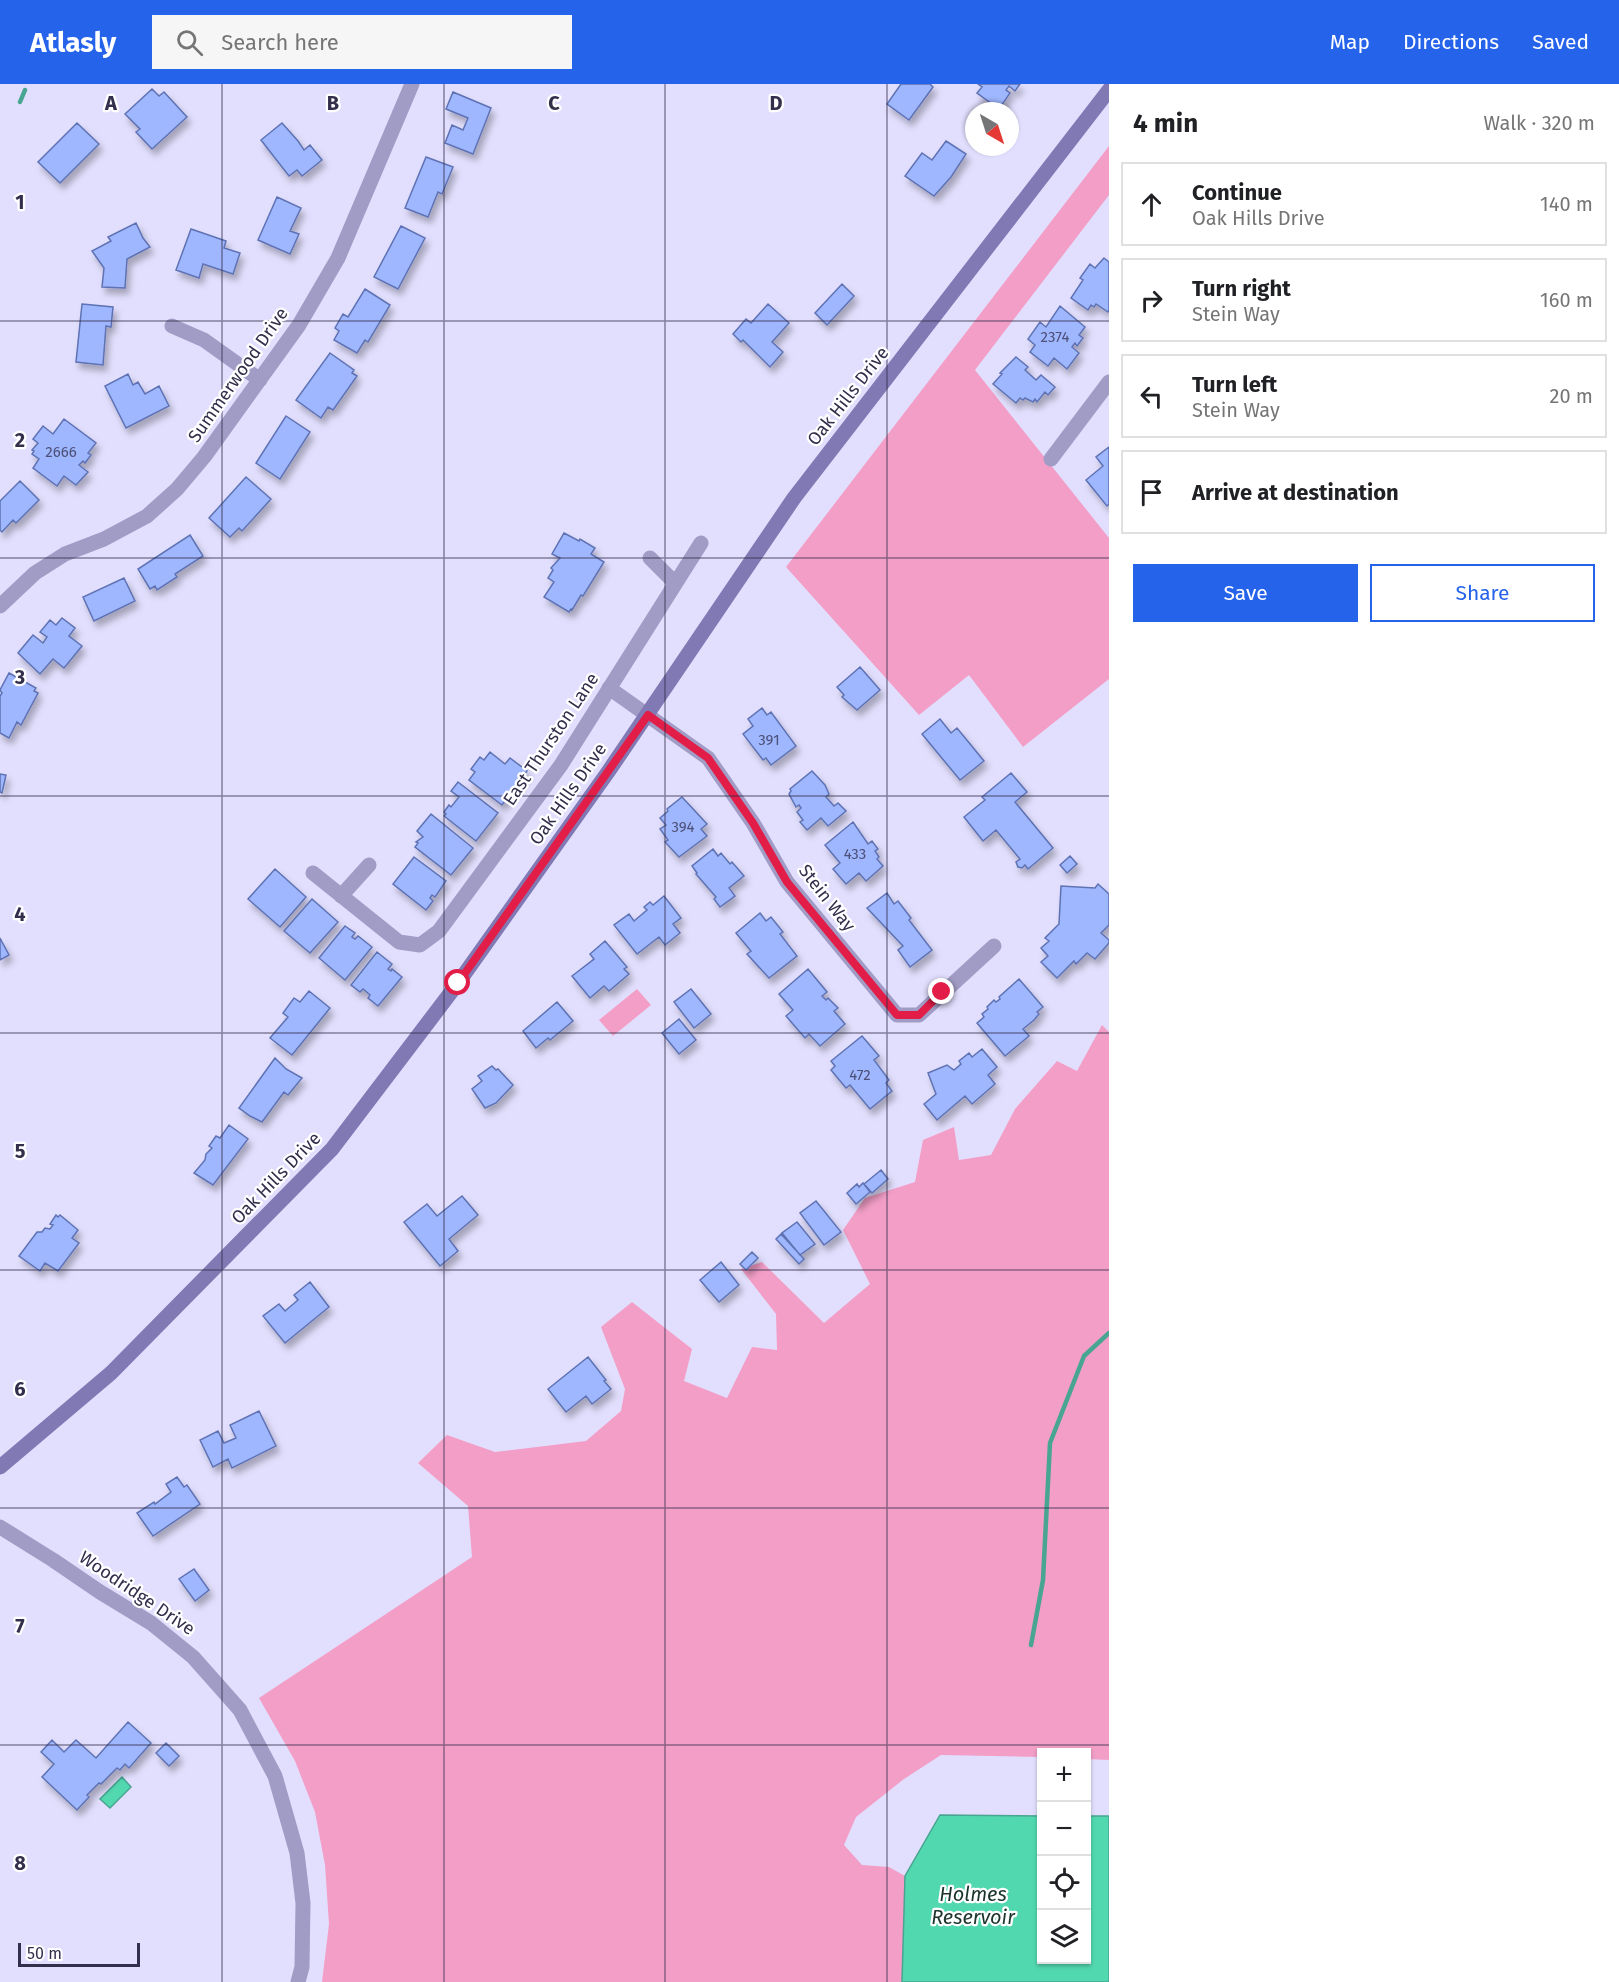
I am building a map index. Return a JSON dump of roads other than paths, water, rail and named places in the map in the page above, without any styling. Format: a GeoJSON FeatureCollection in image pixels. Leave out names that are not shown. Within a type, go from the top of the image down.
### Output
{"type":"FeatureCollection","features":[{"type":"Feature","properties":{"kind":"main road","name":"Oak Hills Drive"},"geometry":{"type":"LineString","coordinates":[[0,1467],[111,1373],[332,1149],[458,983],[648,715],[794,498],[1109,90]]}},
{"type":"Feature","properties":{"kind":"street","name":"Summerwood Drive"},"geometry":{"type":"LineString","coordinates":[[0,606],[34,573],[65,554],[104,539],[147,516],[177,489],[204,457],[299,325],[338,258],[412,84]]}},
{"type":"Feature","properties":{"kind":"street"},"geometry":{"type":"LineString","coordinates":[[172,327],[204,340],[260,380]]}},
{"type":"Feature","properties":{"kind":"street"},"geometry":{"type":"LineString","coordinates":[[1051,459],[1109,382]]}},
{"type":"Feature","properties":{"kind":"street","name":"East Thurston Lane"},"geometry":{"type":"LineString","coordinates":[[341,896],[399,942],[420,945],[439,932],[561,765],[701,543]]}},
{"type":"Feature","properties":{"kind":"street"},"geometry":{"type":"LineString","coordinates":[[650,558],[675,583]]}},
{"type":"Feature","properties":{"kind":"street"},"geometry":{"type":"LineString","coordinates":[[609,688],[648,715]]}},
{"type":"Feature","properties":{"kind":"street","name":"Stein Way"},"geometry":{"type":"LineString","coordinates":[[648,715],[708,758],[753,823],[787,882],[897,1015],[919,1015],[994,946]]}},
{"type":"Feature","properties":{"kind":"street"},"geometry":{"type":"LineString","coordinates":[[313,873],[341,896],[369,865]]}},
{"type":"Feature","properties":{"kind":"street","name":"Woodridge Drive"},"geometry":{"type":"LineString","coordinates":[[0,1527],[150,1623],[194,1657],[240,1710],[275,1776],[297,1853],[303,1903],[302,1967],[298,1982]]}},
{"type":"Feature","properties":{"kind":"water"},"geometry":{"type":"Polygon","coordinates":[[[122,1777],[131,1787],[110,1808],[100,1799],[122,1777]]]}},
{"type":"Feature","properties":{"kind":"water","name":"Holmes Reservoir"},"geometry":{"type":"Polygon","coordinates":[[[940,1815],[1037,1816],[1037,1964],[1091,1964],[1091,1816],[1109,1816],[1109,1982],[902,1982],[905,1876],[940,1815]]]}},
{"type":"Feature","properties":{"kind":"waterway"},"geometry":{"type":"LineString","coordinates":[[20,102],[25,90]]}},
{"type":"Feature","properties":{"kind":"waterway"},"geometry":{"type":"LineString","coordinates":[[1031,1645],[1043,1580],[1050,1443],[1084,1356],[1109,1333]]}}]}
